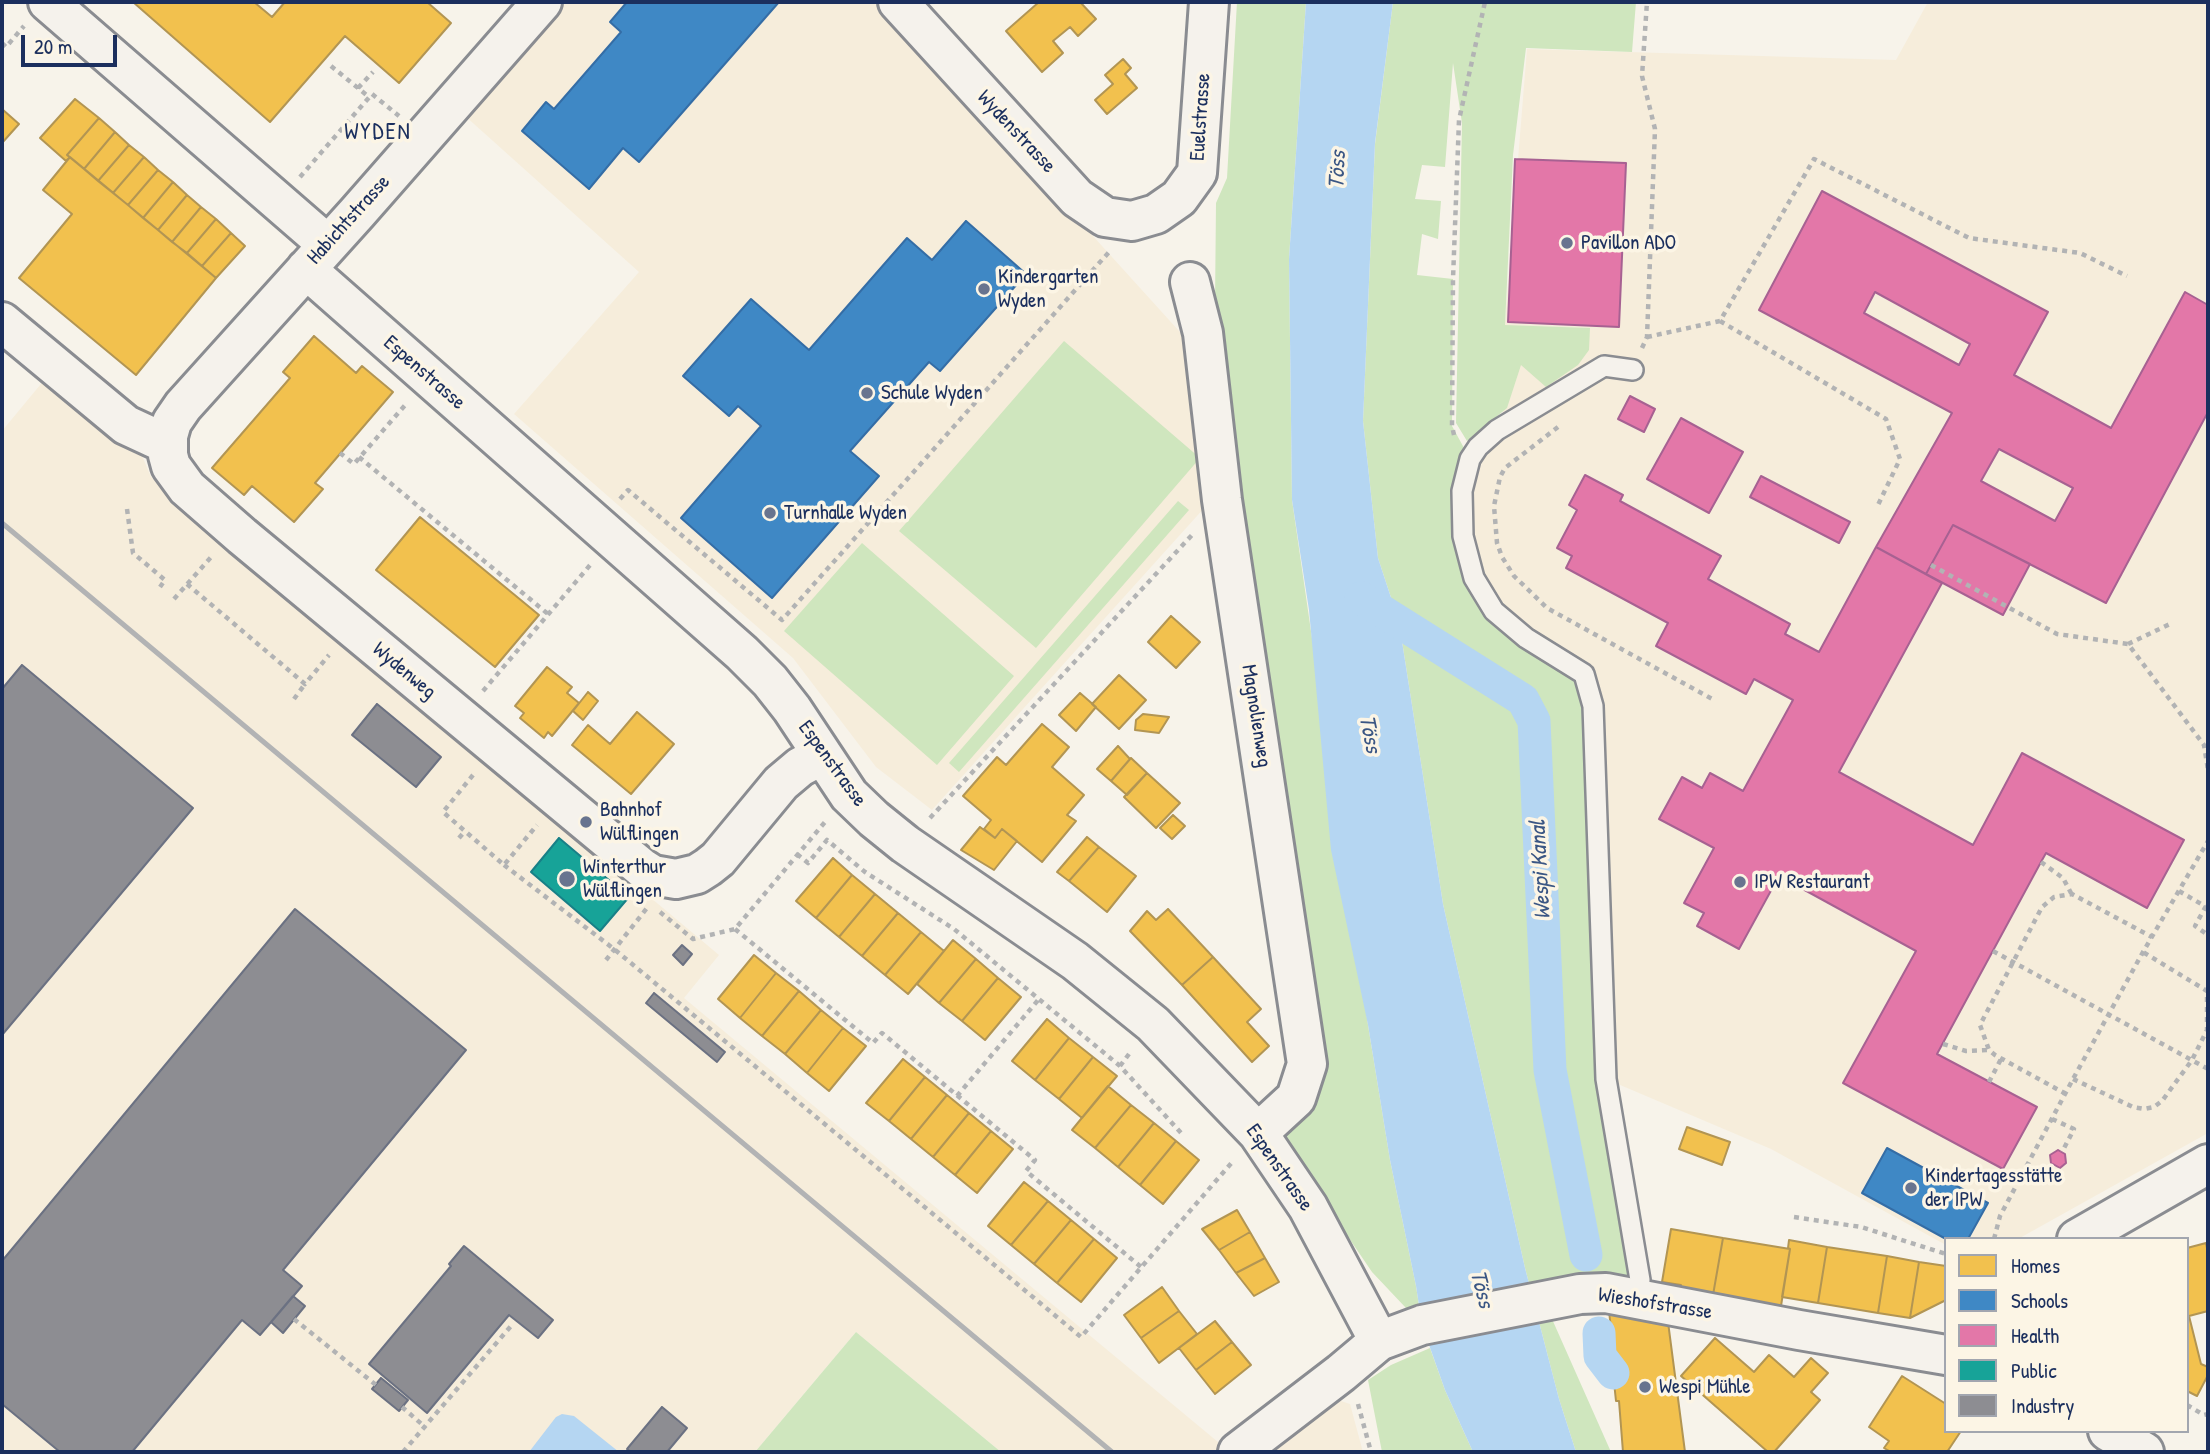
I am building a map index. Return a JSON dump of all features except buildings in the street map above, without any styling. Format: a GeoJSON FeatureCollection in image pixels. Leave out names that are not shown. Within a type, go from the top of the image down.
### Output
{"type":"FeatureCollection","features":[{"type":"Feature","properties":{"kind":"street","name":"Espenstrasse"},"geometry":{"type":"LineString","coordinates":[[48,2],[742,653],[770,681],[792,709],[849,795],[905,844],[1075,961],[1153,1024],[1248,1144],[1308,1207],[1379,1341]]}},
{"type":"Feature","properties":{"kind":"street","name":"Habichtstrasse"},"geometry":{"type":"LineString","coordinates":[[167,444],[172,422],[183,406],[542,2]]}},
{"type":"Feature","properties":{"kind":"street","name":"Wydenstrasse"},"geometry":{"type":"LineString","coordinates":[[898,2],[1077,198],[1105,217]]}},
{"type":"Feature","properties":{"kind":"street","name":"Euelstrasse"},"geometry":{"type":"LineString","coordinates":[[1105,217],[1132,221],[1156,214],[1179,198],[1197,173],[1209,2]]}},
{"type":"Feature","properties":{"kind":"street","name":"Magnolienweg"},"geometry":{"type":"LineString","coordinates":[[1190,282],[1203,333],[1222,500],[1266,776],[1307,1065],[1296,1098],[1248,1144]]}},
{"type":"Feature","properties":{"kind":"street"},"geometry":{"type":"LineString","coordinates":[[2,322],[126,425],[167,444]]}},
{"type":"Feature","properties":{"kind":"street","name":"Wydenweg"},"geometry":{"type":"LineString","coordinates":[[167,444],[171,466],[177,478],[234,530],[642,868],[664,878],[687,877],[708,867],[718,859],[782,783],[800,767],[822,755]]}},
{"type":"Feature","properties":{"kind":"street"},"geometry":{"type":"LineString","coordinates":[[2080,1237],[2208,1164]]}},
{"type":"Feature","properties":{"kind":"street","name":"Wieshofstrasse"},"geometry":{"type":"LineString","coordinates":[[1238,1452],[1379,1341],[1422,1325],[1580,1294],[1606,1293],[1637,1298],[1799,1331],[1944,1355]]}},
{"type":"Feature","properties":{"kind":"street"},"geometry":{"type":"LineString","coordinates":[[2111,1433],[2144,1452]]}},
{"type":"Feature","properties":{"kind":"lane"},"geometry":{"type":"LineString","coordinates":[[1633,370],[1604,366],[1497,430],[1478,447],[1470,459],[1462,491],[1463,536],[1474,578],[1494,611],[1526,638],[1584,674],[1593,706],[1606,1079],[1640,1280],[1637,1298]]}},
{"type":"Feature","properties":{"kind":"path"},"geometry":{"type":"LineString","coordinates":[[1470,459],[1457,447],[1452,426],[1454,253],[1459,120],[1485,2]]}},
{"type":"Feature","properties":{"kind":"path"},"geometry":{"type":"LineString","coordinates":[[1633,370],[1647,337],[1654,129],[1642,76],[1647,2]]}},
{"type":"Feature","properties":{"kind":"path"},"geometry":{"type":"LineString","coordinates":[[331,66],[369,97]]}},
{"type":"Feature","properties":{"kind":"path"},"geometry":{"type":"LineString","coordinates":[[358,88],[373,72]]}},
{"type":"Feature","properties":{"kind":"path"},"geometry":{"type":"LineString","coordinates":[[292,186],[372,94],[408,124]]}},
{"type":"Feature","properties":{"kind":"path"},"geometry":{"type":"LineString","coordinates":[[1720,321],[1814,159],[1969,238],[2080,253],[2127,276]]}},
{"type":"Feature","properties":{"kind":"path"},"geometry":{"type":"LineString","coordinates":[[614,507],[628,490],[782,620],[1109,252],[1105,217]]}},
{"type":"Feature","properties":{"kind":"path"},"geometry":{"type":"LineString","coordinates":[[1647,337],[1720,321],[1886,419],[1900,459],[1877,507]]}},
{"type":"Feature","properties":{"kind":"path"},"geometry":{"type":"LineString","coordinates":[[340,453],[354,464],[407,402]]}},
{"type":"Feature","properties":{"kind":"path"},"geometry":{"type":"LineString","coordinates":[[1567,420],[1504,468],[1494,506],[1497,543],[1502,557],[1514,576],[1547,608],[1714,700]]}},
{"type":"Feature","properties":{"kind":"path"},"geometry":{"type":"LineString","coordinates":[[359,457],[548,614]]}},
{"type":"Feature","properties":{"kind":"path"},"geometry":{"type":"LineString","coordinates":[[922,812],[932,819],[1222,500]]}},
{"type":"Feature","properties":{"kind":"path"},"geometry":{"type":"LineString","coordinates":[[127,509],[133,553],[166,580],[160,587]]}},
{"type":"Feature","properties":{"kind":"path"},"geometry":{"type":"LineString","coordinates":[[174,599],[234,530]]}},
{"type":"Feature","properties":{"kind":"path"},"geometry":{"type":"LineString","coordinates":[[460,718],[599,554]]}},
{"type":"Feature","properties":{"kind":"path"},"geometry":{"type":"LineString","coordinates":[[1931,565],[2057,634],[2128,644],[2172,623]]}},
{"type":"Feature","properties":{"kind":"path"},"geometry":{"type":"LineString","coordinates":[[187,584],[305,684]]}},
{"type":"Feature","properties":{"kind":"path"},"geometry":{"type":"LineString","coordinates":[[294,699],[351,627]]}},
{"type":"Feature","properties":{"kind":"path"},"geometry":{"type":"LineString","coordinates":[[2128,644],[2204,745],[2208,771]]}},
{"type":"Feature","properties":{"kind":"path"},"geometry":{"type":"LineString","coordinates":[[480,766],[443,813],[504,865],[614,949],[1081,1337],[1248,1144]]}},
{"type":"Feature","properties":{"kind":"path"},"geometry":{"type":"LineString","coordinates":[[606,960],[650,904],[693,939],[735,929],[849,795]]}},
{"type":"Feature","properties":{"kind":"path"},"geometry":{"type":"LineString","coordinates":[[504,865],[543,817]]}},
{"type":"Feature","properties":{"kind":"path"},"geometry":{"type":"LineString","coordinates":[[459,838],[465,831]]}},
{"type":"Feature","properties":{"kind":"path"},"geometry":{"type":"LineString","coordinates":[[797,854],[808,863],[827,840],[865,872],[954,929],[1120,1066],[1182,1134]]}},
{"type":"Feature","properties":{"kind":"path"},"geometry":{"type":"LineString","coordinates":[[1995,1237],[2000,1216],[2073,1079],[2208,841]]}},
{"type":"Feature","properties":{"kind":"path"},"geometry":{"type":"LineString","coordinates":[[2041,862],[2063,878],[2072,894],[2152,937]]}},
{"type":"Feature","properties":{"kind":"path"},"geometry":{"type":"LineString","coordinates":[[525,892],[532,885]]}},
{"type":"Feature","properties":{"kind":"path"},"geometry":{"type":"LineString","coordinates":[[2179,891],[2207,907],[2195,926],[2208,935]]}},
{"type":"Feature","properties":{"kind":"path"},"geometry":{"type":"LineString","coordinates":[[2066,1094],[1989,1050],[1980,1025],[2042,907],[2054,897],[2072,894]]}},
{"type":"Feature","properties":{"kind":"path"},"geometry":{"type":"LineString","coordinates":[[735,929],[873,1043],[882,1033],[1035,1160],[1026,1171],[1141,1267]]}},
{"type":"Feature","properties":{"kind":"path"},"geometry":{"type":"LineString","coordinates":[[1993,951],[2208,1069]]}},
{"type":"Feature","properties":{"kind":"path"},"geometry":{"type":"LineString","coordinates":[[2073,1079],[2133,1107],[2144,1109],[2154,1107],[2162,1101],[2192,1060],[2207,1030],[2207,991],[2143,952]]}},
{"type":"Feature","properties":{"kind":"path"},"geometry":{"type":"LineString","coordinates":[[957,1096],[1038,999]]}},
{"type":"Feature","properties":{"kind":"path"},"geometry":{"type":"LineString","coordinates":[[1942,1044],[1966,1051],[1989,1050]]}},
{"type":"Feature","properties":{"kind":"path"},"geometry":{"type":"LineString","coordinates":[[1989,1082],[2001,1059]]}},
{"type":"Feature","properties":{"kind":"path"},"geometry":{"type":"LineString","coordinates":[[2052,1119],[2074,1129],[2062,1152]]}},
{"type":"Feature","properties":{"kind":"path"},"geometry":{"type":"LineString","coordinates":[[1794,1217],[1861,1227],[1944,1253]]}},
{"type":"Feature","properties":{"kind":"path"},"geometry":{"type":"LineString","coordinates":[[294,1319],[376,1385]]}},
{"type":"Feature","properties":{"kind":"path"},"geometry":{"type":"LineString","coordinates":[[403,1452],[511,1326]]}},
{"type":"Feature","properties":{"kind":"path"},"geometry":{"type":"LineString","coordinates":[[1341,1373],[1353,1390],[1371,1452]]}},
{"type":"Feature","properties":{"kind":"path"},"geometry":{"type":"LineString","coordinates":[[2189,1406],[2204,1415],[2208,1414]]}},
{"type":"Feature","properties":{"kind":"path"},"geometry":{"type":"LineString","coordinates":[[402,1407],[425,1427]]}},
{"type":"Feature","properties":{"kind":"shaded area","name":"Schule Wyden"},"geometry":{"type":"Polygon","coordinates":[[[563,2],[881,2],[1189,342],[1206,506],[932,810],[876,767],[793,658],[514,414],[639,272],[464,115],[563,2]]]}},
{"type":"Feature","properties":{"kind":"shaded area"},"geometry":{"type":"Polygon","coordinates":[[[1928,2],[2208,2],[2208,1133],[2022,1237],[1944,1237],[1944,1244],[1771,1149],[1606,1079],[1526,638],[1474,578],[1470,459],[1504,440],[1501,370],[1527,49],[1896,60],[1928,2]]]}},
{"type":"Feature","properties":{"kind":"shaded area"},"geometry":{"type":"Polygon","coordinates":[[[50,373],[140,451],[151,477],[162,488],[719,955],[684,998],[1230,1452],[1001,1452],[856,1332],[755,1452],[2,1452],[2,431],[50,373]]]}},
{"type":"Feature","properties":{"kind":"shaded area"},"geometry":{"type":"Polygon","coordinates":[[[1335,1399],[1350,1404],[1363,1452],[1266,1452],[1335,1399]]]}},
{"type":"Feature","properties":{"kind":"green space"},"geometry":{"type":"Polygon","coordinates":[[[1237,2],[1306,2],[1289,259],[1292,500],[1368,1025],[1390,1160],[1422,1325],[1372,1272],[1270,1122],[1296,1098],[1215,303],[1216,203],[1227,178],[1237,2]]]}},
{"type":"Feature","properties":{"kind":"green space"},"geometry":{"type":"Polygon","coordinates":[[[1393,2],[1636,2],[1632,52],[1526,48],[1513,155],[1505,325],[1590,328],[1589,350],[1578,365],[1546,387],[1521,365],[1507,408],[1467,441],[1456,423],[1462,123],[1453,63],[1445,167],[1422,165],[1415,199],[1441,201],[1438,239],[1422,234],[1417,275],[1453,279],[1452,426],[1470,459],[1463,536],[1494,611],[1584,674],[1606,1079],[1640,1280],[1544,1301],[1611,1452],[1576,1452],[1559,1399],[1525,1268],[1443,904],[1399,622],[1378,558],[1363,421],[1375,144],[1393,2]]]}},
{"type":"Feature","properties":{"kind":"green space"},"geometry":{"type":"Polygon","coordinates":[[[1064,341],[1200,458],[1036,648],[899,531],[1064,341]]]}},
{"type":"Feature","properties":{"kind":"green space"},"geometry":{"type":"Polygon","coordinates":[[[1178,501],[1189,510],[959,772],[949,763],[1178,501]]]}},
{"type":"Feature","properties":{"kind":"green space"},"geometry":{"type":"Polygon","coordinates":[[[862,543],[1014,676],[937,765],[784,631],[862,543]]]}},
{"type":"Feature","properties":{"kind":"green space"},"geometry":{"type":"Polygon","coordinates":[[[856,1332],[1001,1452],[755,1452],[856,1332]]]}},
{"type":"Feature","properties":{"kind":"green space"},"geometry":{"type":"Polygon","coordinates":[[[1430,1348],[1445,1390],[1473,1452],[1382,1452],[1368,1380],[1391,1365],[1430,1348]]]}},
{"type":"Feature","properties":{"kind":"water","name":"Töss"},"geometry":{"type":"Polygon","coordinates":[[[1306,2],[1393,2],[1375,143],[1363,421],[1378,558],[1399,622],[1443,904],[1525,1268],[1559,1399],[1576,1452],[1473,1452],[1445,1390],[1422,1325],[1390,1160],[1368,1025],[1331,850],[1309,610],[1292,500],[1289,259],[1306,2]]]}},
{"type":"Feature","properties":{"kind":"water"},"geometry":{"type":"Polygon","coordinates":[[[562,1414],[574,1416],[619,1452],[529,1452],[556,1417],[562,1414]]]}},
{"type":"Feature","properties":{"kind":"waterway","name":"Wespi Kanal"},"geometry":{"type":"LineString","coordinates":[[1361,598],[1523,700],[1534,721],[1550,1070],[1586,1255]]}},
{"type":"Feature","properties":{"kind":"waterway","name":"Wespi Kanal"},"geometry":{"type":"LineString","coordinates":[[1599,1333],[1600,1356],[1613,1373]]}},
{"type":"Feature","properties":{"kind":"railway"},"geometry":{"type":"LineString","coordinates":[[2,523],[1112,1452]]}},
{"type":"Feature","properties":{"kind":"place","name":"Pavillon ADO"},"geometry":{"type":"Point","coordinates":[1567,243]}},
{"type":"Feature","properties":{"kind":"place","name":"Kindergarten Wyden"},"geometry":{"type":"Point","coordinates":[984,289]}},
{"type":"Feature","properties":{"kind":"place","name":"Schule Wyden"},"geometry":{"type":"Point","coordinates":[867,393]}},
{"type":"Feature","properties":{"kind":"place","name":"Turnhalle Wyden"},"geometry":{"type":"Point","coordinates":[770,513]}},
{"type":"Feature","properties":{"kind":"place","name":"Bahnhof Wülflingen"},"geometry":{"type":"Point","coordinates":[586,822]}},
{"type":"Feature","properties":{"kind":"place","name":"Winterthur Wülflingen"},"geometry":{"type":"Point","coordinates":[567,879]}},
{"type":"Feature","properties":{"kind":"place","name":"IPW Restaurant"},"geometry":{"type":"Point","coordinates":[1740,882]}},
{"type":"Feature","properties":{"kind":"place","name":"Kindertagesstätte der IPW"},"geometry":{"type":"Point","coordinates":[1911,1188]}},
{"type":"Feature","properties":{"kind":"place","name":"Wespi Mühle"},"geometry":{"type":"Point","coordinates":[1645,1387]}},
{"type":"Feature","properties":{"kind":"district","name":"WYDEN"},"geometry":{"type":"Point","coordinates":[378,133]}}]}
